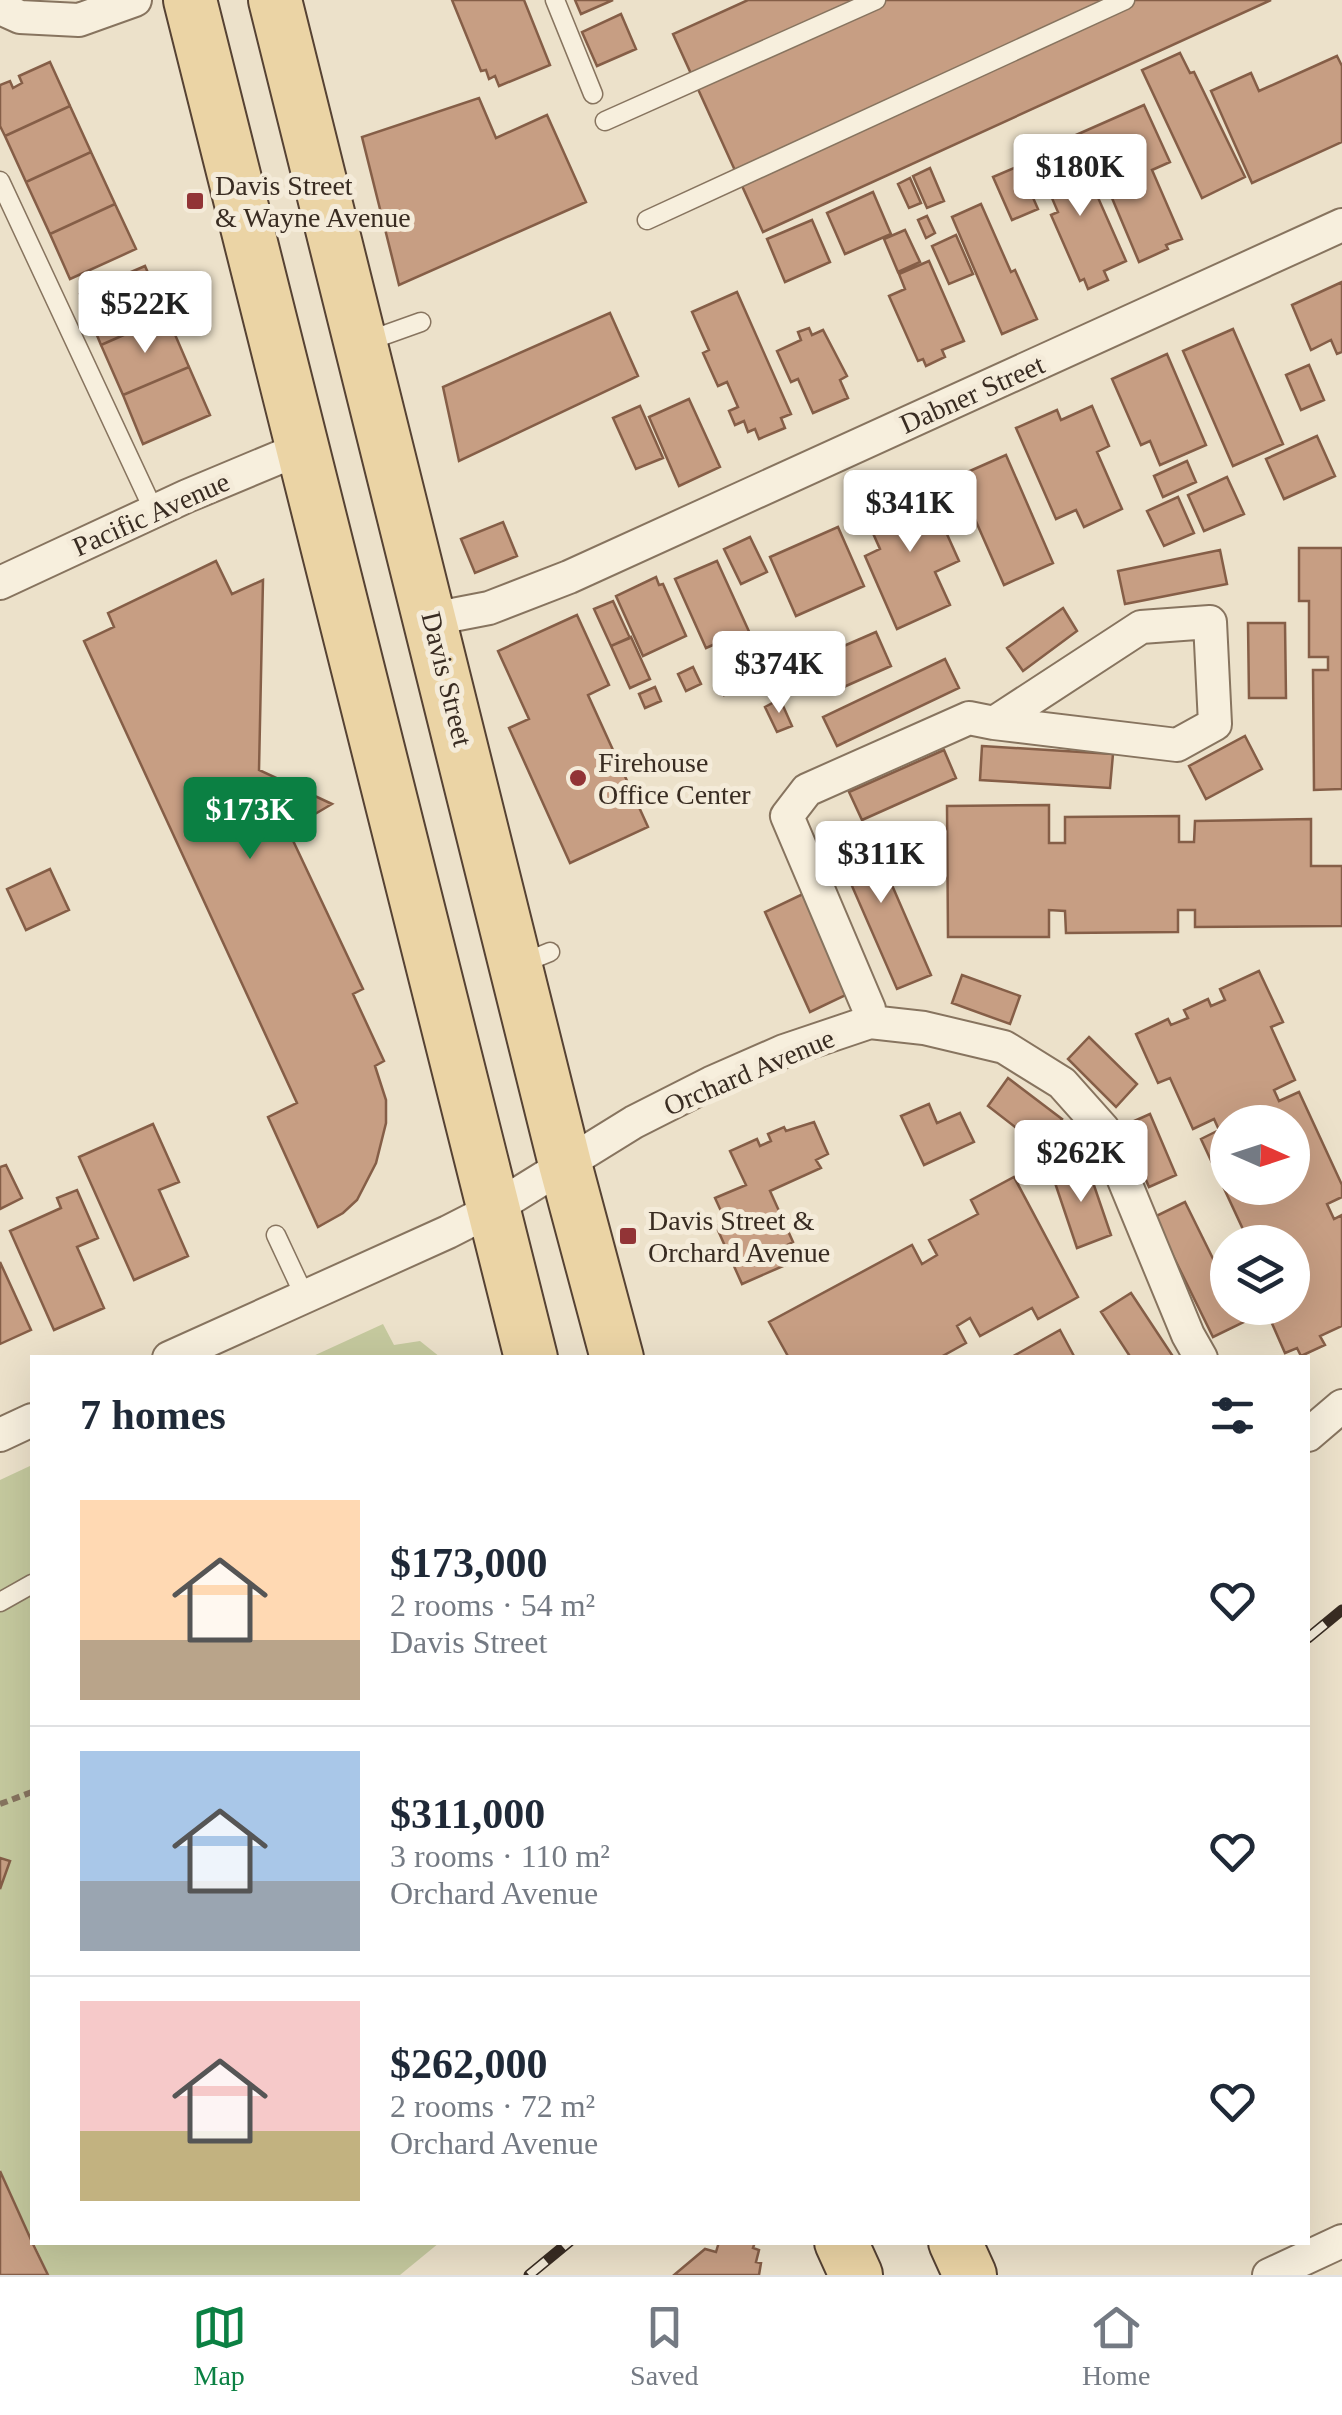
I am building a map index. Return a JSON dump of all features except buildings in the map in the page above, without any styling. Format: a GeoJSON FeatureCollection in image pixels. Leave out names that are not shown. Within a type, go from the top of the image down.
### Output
{"type":"FeatureCollection","features":[{"type":"Feature","properties":{"kind":"main road"},"geometry":{"type":"LineString","coordinates":[[190,0],[530,1355]]}},
{"type":"Feature","properties":{"kind":"main road","name":"Davis Street"},"geometry":{"type":"LineString","coordinates":[[275,0],[432,619],[534,958],[566,1164],[616,1355]]}},
{"type":"Feature","properties":{"kind":"main road"},"geometry":{"type":"LineString","coordinates":[[842,2245],[856,2275]]}},
{"type":"Feature","properties":{"kind":"main road"},"geometry":{"type":"LineString","coordinates":[[955,2245],[970,2275]]}},
{"type":"Feature","properties":{"kind":"street"},"geometry":{"type":"LineString","coordinates":[[0,8],[20,17],[79,20],[135,0]]}},
{"type":"Feature","properties":{"kind":"street","name":"Dabner Street"},"geometry":{"type":"LineString","coordinates":[[432,619],[489,608],[569,576],[1342,226]]}},
{"type":"Feature","properties":{"kind":"street","name":"Pacific Avenue"},"geometry":{"type":"LineString","coordinates":[[0,583],[302,448]]}},
{"type":"Feature","properties":{"kind":"street"},"geometry":{"type":"LineString","coordinates":[[870,1022],[869,1010],[787,816],[807,790],[970,718],[994,724],[1177,745],[1214,724],[1210,622],[1141,628],[994,724]]}},
{"type":"Feature","properties":{"kind":"street","name":"Orchard Avenue"},"geometry":{"type":"LineString","coordinates":[[183,1355],[215,1348],[305,1297],[495,1208],[634,1122],[711,1083],[784,1051],[870,1022],[924,1028],[1004,1047],[1062,1083],[1104,1128],[1188,1336],[1199,1355]]}},
{"type":"Feature","properties":{"kind":"street"},"geometry":{"type":"LineString","coordinates":[[1310,1433],[1342,1406]]}},
{"type":"Feature","properties":{"kind":"street"},"geometry":{"type":"LineString","coordinates":[[0,1435],[30,1421]]}},
{"type":"Feature","properties":{"kind":"street"},"geometry":{"type":"LineString","coordinates":[[1269,2275],[1342,2241]]}},
{"type":"Feature","properties":{"kind":"lane"},"geometry":{"type":"LineString","coordinates":[[555,0],[593,94]]}},
{"type":"Feature","properties":{"kind":"lane"},"geometry":{"type":"LineString","coordinates":[[605,122],[876,0]]}},
{"type":"Feature","properties":{"kind":"lane"},"geometry":{"type":"LineString","coordinates":[[647,220],[1124,0]]}},
{"type":"Feature","properties":{"kind":"lane"},"geometry":{"type":"LineString","coordinates":[[0,181],[154,511]]}},
{"type":"Feature","properties":{"kind":"lane"},"geometry":{"type":"LineString","coordinates":[[362,342],[421,322]]}},
{"type":"Feature","properties":{"kind":"lane"},"geometry":{"type":"LineString","coordinates":[[276,1234],[305,1297]]}},
{"type":"Feature","properties":{"kind":"lane"},"geometry":{"type":"LineString","coordinates":[[0,1602],[30,1585]]}},
{"type":"Feature","properties":{"kind":"path"},"geometry":{"type":"LineString","coordinates":[[0,1804],[30,1793]]}},
{"type":"Feature","properties":{"kind":"green space"},"geometry":{"type":"Polygon","coordinates":[[[383,1324],[394,1345],[420,1341],[438,1355],[315,1355],[383,1324]]]}},
{"type":"Feature","properties":{"kind":"green space"},"geometry":{"type":"Polygon","coordinates":[[[30,1466],[30,2236],[0,2169],[0,1480],[30,1466]]]}},
{"type":"Feature","properties":{"kind":"green space"},"geometry":{"type":"Polygon","coordinates":[[[35,2245],[437,2245],[400,2275],[49,2275],[35,2245]]]}},
{"type":"Feature","properties":{"kind":"railway"},"geometry":{"type":"LineString","coordinates":[[1310,1636],[1342,1610]]}},
{"type":"Feature","properties":{"kind":"railway"},"geometry":{"type":"LineString","coordinates":[[529,2275],[565,2245]]}},
{"type":"Feature","properties":{"kind":"place","name":"Davis Street & Wayne Avenue"},"geometry":{"type":"Point","coordinates":[195,201]}},
{"type":"Feature","properties":{"kind":"place","name":"Firehouse Office Center"},"geometry":{"type":"Point","coordinates":[578,778]}},
{"type":"Feature","properties":{"kind":"place","name":"Davis Street & Orchard Avenue"},"geometry":{"type":"Point","coordinates":[628,1236]}}]}
